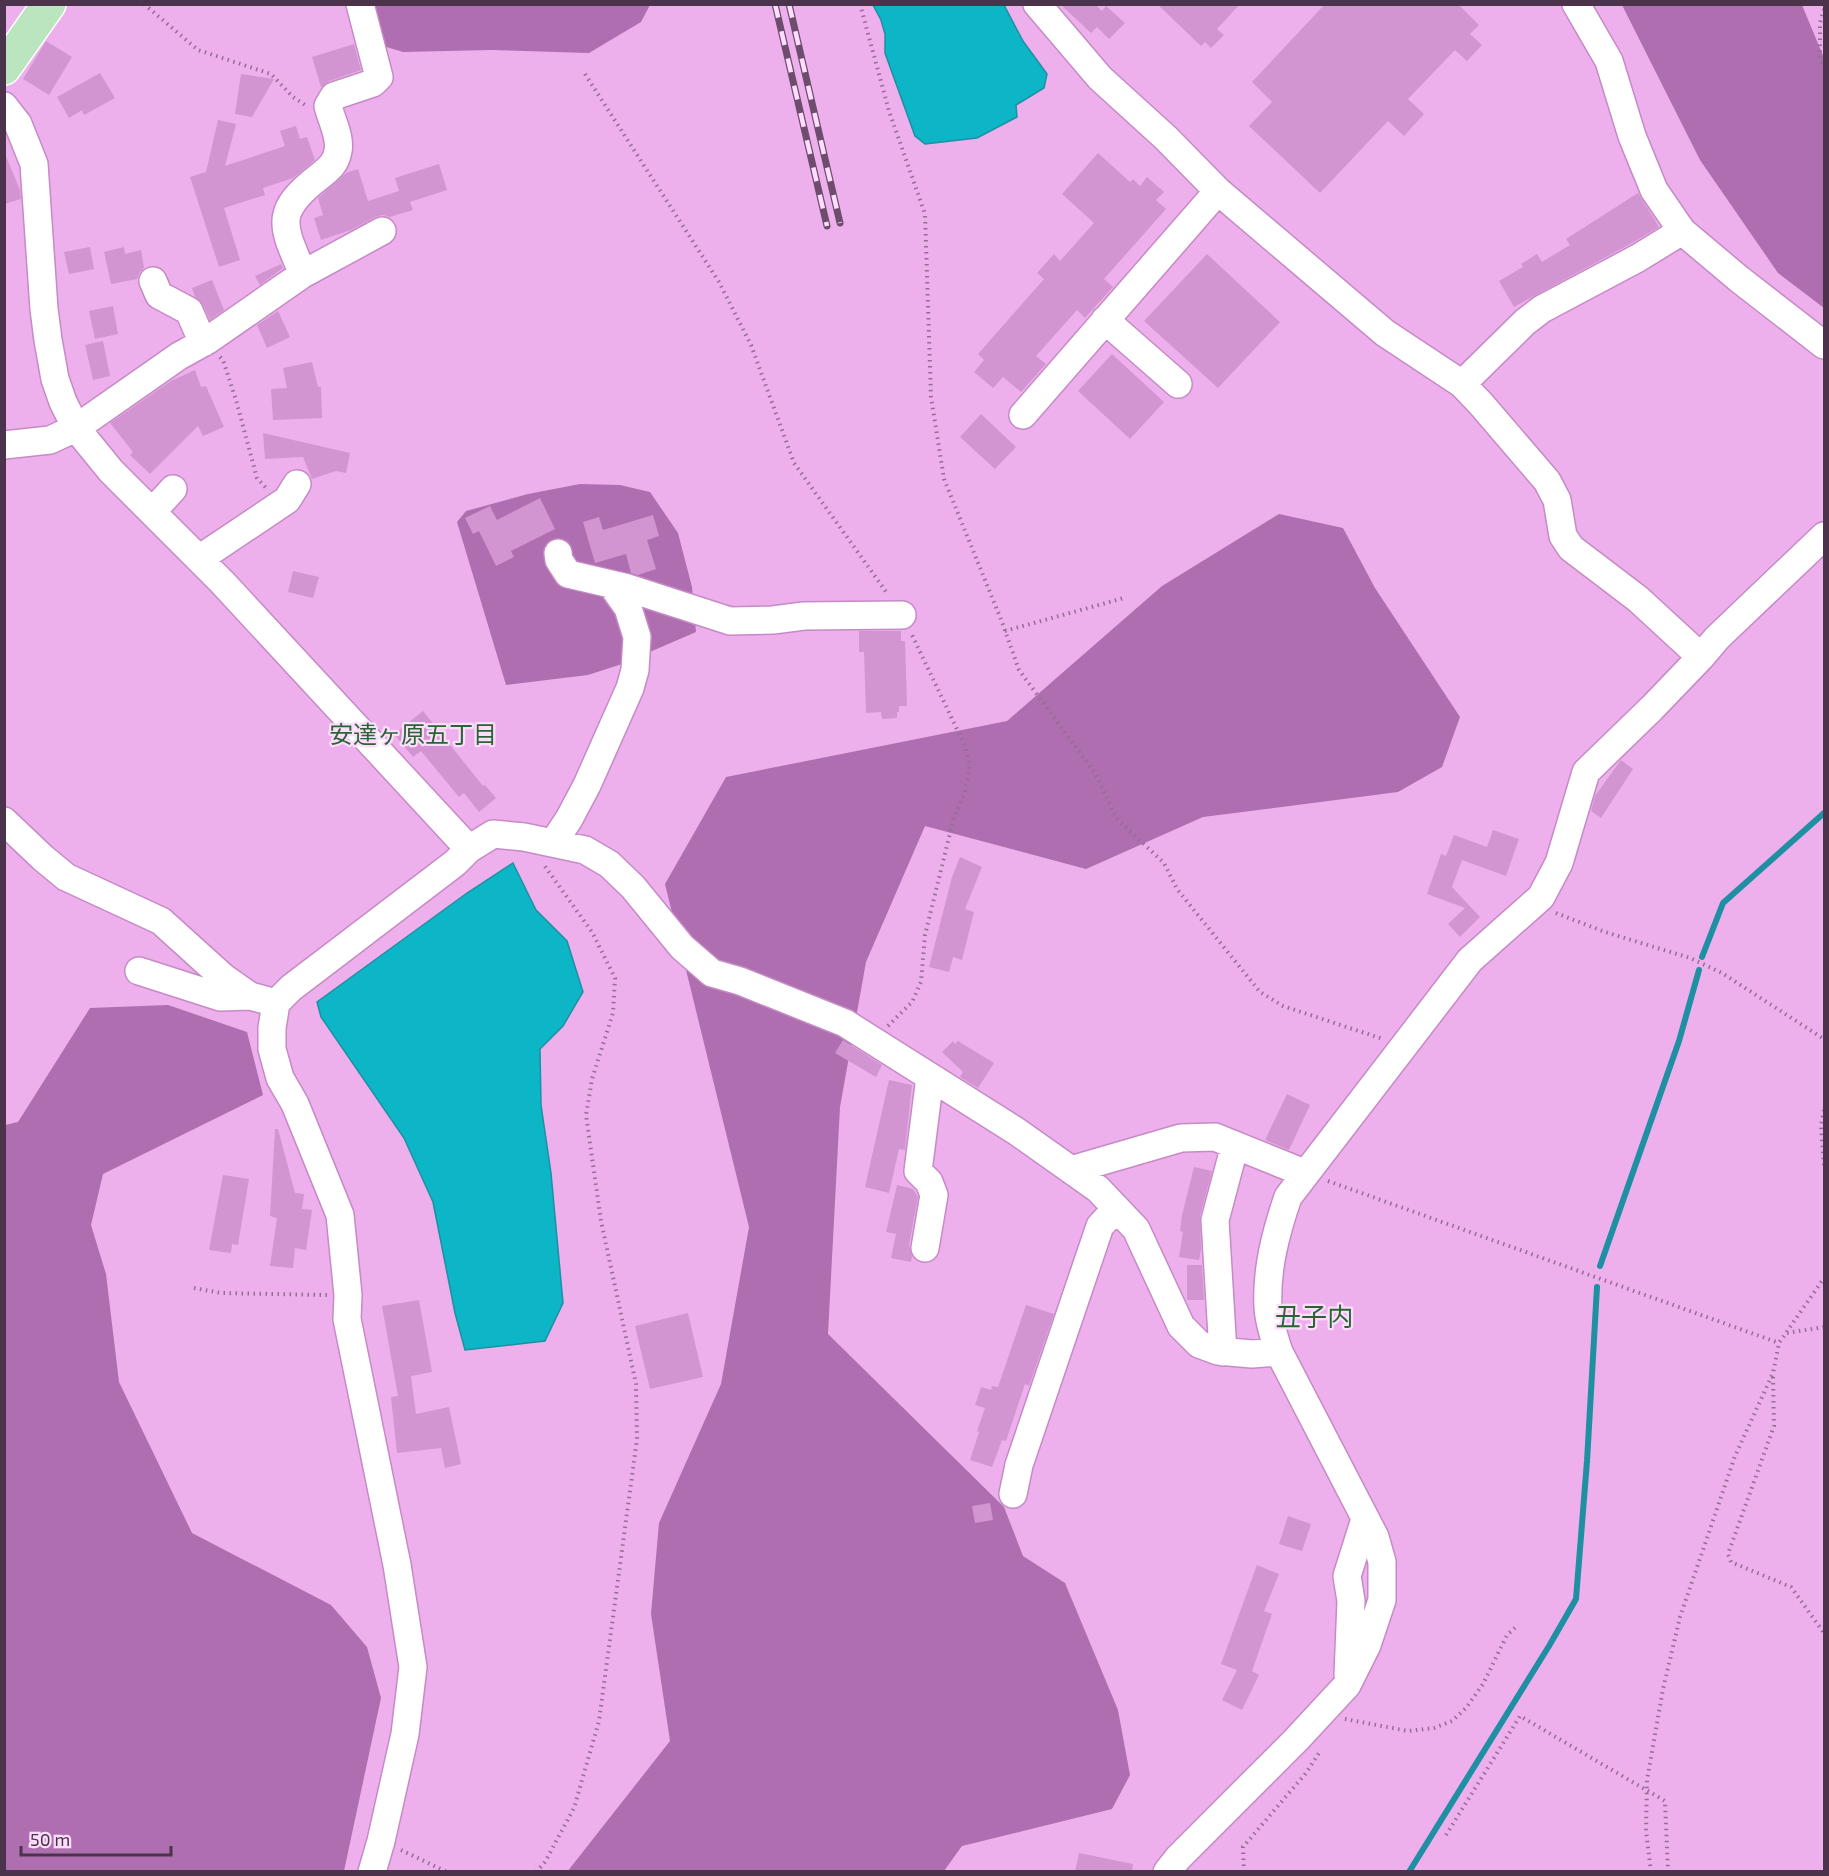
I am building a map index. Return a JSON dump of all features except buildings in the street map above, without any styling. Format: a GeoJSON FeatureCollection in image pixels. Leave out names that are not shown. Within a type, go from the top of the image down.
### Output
{"type":"FeatureCollection","features":[{"type":"Feature","properties":{"kind":"main road"},"geometry":{"type":"LineString","coordinates":[[4,68],[49,4]]}},
{"type":"Feature","properties":{"kind":"street"},"geometry":{"type":"LineString","coordinates":[[303,274],[285,228],[285,215],[292,202],[336,163],[339,148],[328,106],[334,96],[373,82],[379,77],[360,4]]}},
{"type":"Feature","properties":{"kind":"street"},"geometry":{"type":"LineString","coordinates":[[1037,4],[1100,78],[1166,138],[1218,191],[1385,333],[1462,384],[1547,481],[1557,500],[1563,536],[1571,548],[1638,599],[1701,657]]}},
{"type":"Feature","properties":{"kind":"street"},"geometry":{"type":"LineString","coordinates":[[1576,4],[1609,62],[1632,135],[1654,190],[1682,231],[1824,345]]}},
{"type":"Feature","properties":{"kind":"street"},"geometry":{"type":"LineString","coordinates":[[4,106],[18,124],[34,164],[48,340],[55,379],[76,428],[111,471],[199,559],[469,849]]}},
{"type":"Feature","properties":{"kind":"street"},"geometry":{"type":"LineString","coordinates":[[1023,415],[1218,191]]}},
{"type":"Feature","properties":{"kind":"street"},"geometry":{"type":"LineString","coordinates":[[4,445],[50,440],[76,428],[303,274],[382,231]]}},
{"type":"Feature","properties":{"kind":"street"},"geometry":{"type":"LineString","coordinates":[[1462,384],[1525,322],[1542,309],[1638,258],[1682,231]]}},
{"type":"Feature","properties":{"kind":"street"},"geometry":{"type":"LineString","coordinates":[[153,280],[159,295],[189,311],[203,342]]}},
{"type":"Feature","properties":{"kind":"street"},"geometry":{"type":"LineString","coordinates":[[1105,320],[1178,384]]}},
{"type":"Feature","properties":{"kind":"street"},"geometry":{"type":"LineString","coordinates":[[199,559],[287,500],[297,484]]}},
{"type":"Feature","properties":{"kind":"street"},"geometry":{"type":"LineString","coordinates":[[152,512],[174,489]]}},
{"type":"Feature","properties":{"kind":"street"},"geometry":{"type":"LineString","coordinates":[[1167,1872],[1185,1850],[1296,1740],[1340,1692],[1368,1645],[1382,1600],[1382,1562],[1375,1537],[1279,1352],[1271,1326],[1268,1306],[1271,1258],[1278,1224],[1288,1197],[1304,1173],[1470,960],[1541,897],[1559,863],[1586,772],[1701,657],[1717,638],[1824,536]]}},
{"type":"Feature","properties":{"kind":"street"},"geometry":{"type":"LineString","coordinates":[[558,553],[559,560],[568,574],[612,584],[730,621],[772,620],[804,616],[902,615]]}},
{"type":"Feature","properties":{"kind":"street"},"geometry":{"type":"LineString","coordinates":[[553,843],[587,785],[630,688],[637,637],[628,608],[612,584]]}},
{"type":"Feature","properties":{"kind":"street"},"geometry":{"type":"LineString","coordinates":[[4,821],[66,877],[161,921],[223,977],[250,996]]}},
{"type":"Feature","properties":{"kind":"street"},"geometry":{"type":"LineString","coordinates":[[372,1872],[405,1734],[413,1666],[397,1565],[346,1319],[348,1295],[340,1215],[295,1104],[280,1078],[272,1049],[272,1028],[276,1003],[291,988],[455,863],[469,849],[493,834],[524,837],[585,850],[609,864],[633,887],[682,946],[712,973],[740,981],[845,1023],[1016,1131],[1098,1189],[1136,1229],[1181,1326],[1199,1344],[1223,1352],[1252,1354],[1279,1352]]}},
{"type":"Feature","properties":{"kind":"street"},"geometry":{"type":"LineString","coordinates":[[138,971],[220,997],[250,996],[276,1003]]}},
{"type":"Feature","properties":{"kind":"street"},"geometry":{"type":"LineString","coordinates":[[925,1248],[934,1195],[929,1182],[918,1171],[930,1077]]}},
{"type":"Feature","properties":{"kind":"street"},"geometry":{"type":"LineString","coordinates":[[1071,1170],[1181,1138],[1215,1137],[1304,1173]]}},
{"type":"Feature","properties":{"kind":"street"},"geometry":{"type":"LineString","coordinates":[[1223,1352],[1215,1220],[1235,1145]]}},
{"type":"Feature","properties":{"kind":"street"},"geometry":{"type":"LineString","coordinates":[[1013,1494],[1018,1465],[1100,1226],[1116,1209]]}},
{"type":"Feature","properties":{"kind":"path"},"geometry":{"type":"LineString","coordinates":[[144,4],[198,50],[271,74],[293,97],[332,124]]}},
{"type":"Feature","properties":{"kind":"path"},"geometry":{"type":"LineString","coordinates":[[860,4],[889,111],[925,214],[931,397],[944,479],[1018,669],[1095,773],[1117,819],[1164,863],[1177,889],[1260,992],[1283,1006],[1403,1046]]}},
{"type":"Feature","properties":{"kind":"path"},"geometry":{"type":"LineString","coordinates":[[1824,9],[1820,23],[1820,60],[1824,66]]}},
{"type":"Feature","properties":{"kind":"path"},"geometry":{"type":"LineString","coordinates":[[585,74],[719,282],[752,345],[794,463],[902,615],[966,748],[970,766],[965,792],[954,818],[925,935],[921,982],[912,1002],[873,1041]]}},
{"type":"Feature","properties":{"kind":"path"},"geometry":{"type":"LineString","coordinates":[[203,342],[223,360],[257,478],[280,504]]}},
{"type":"Feature","properties":{"kind":"path"},"geometry":{"type":"LineString","coordinates":[[1005,631],[1124,598]]}},
{"type":"Feature","properties":{"kind":"path"},"geometry":{"type":"LineString","coordinates":[[524,837],[592,932],[615,978],[613,1013],[592,1079],[586,1115],[601,1221],[636,1384],[637,1439],[599,1721],[574,1808],[545,1862],[536,1872]]}},
{"type":"Feature","properties":{"kind":"path"},"geometry":{"type":"LineString","coordinates":[[1533,904],[1605,932],[1690,958],[1722,973],[1824,1039]]}},
{"type":"Feature","properties":{"kind":"path"},"geometry":{"type":"LineString","coordinates":[[1824,1110],[1821,1126],[1824,1166]]}},
{"type":"Feature","properties":{"kind":"path"},"geometry":{"type":"LineString","coordinates":[[1304,1173],[1779,1343]]}},
{"type":"Feature","properties":{"kind":"path"},"geometry":{"type":"LineString","coordinates":[[1824,1278],[1779,1343],[1773,1373],[1774,1426],[1728,1554],[1731,1562],[1791,1587],[1824,1633]]}},
{"type":"Feature","properties":{"kind":"path"},"geometry":{"type":"LineString","coordinates":[[194,1288],[221,1293],[348,1295]]}},
{"type":"Feature","properties":{"kind":"path"},"geometry":{"type":"LineString","coordinates":[[1785,1334],[1824,1327]]}},
{"type":"Feature","properties":{"kind":"path"},"geometry":{"type":"LineString","coordinates":[[1651,1872],[1646,1831],[1647,1780],[1663,1689],[1680,1617],[1735,1456],[1773,1373]]}},
{"type":"Feature","properties":{"kind":"path"},"geometry":{"type":"LineString","coordinates":[[1340,1692],[1341,1718],[1408,1731],[1434,1728],[1452,1721],[1466,1708],[1483,1684],[1507,1635],[1517,1626]]}},
{"type":"Feature","properties":{"kind":"path"},"geometry":{"type":"LineString","coordinates":[[1446,1835],[1520,1716],[1665,1801],[1668,1872]]}},
{"type":"Feature","properties":{"kind":"path"},"geometry":{"type":"LineString","coordinates":[[1244,1872],[1243,1847],[1306,1773],[1324,1745]]}},
{"type":"Feature","properties":{"kind":"path"},"geometry":{"type":"LineString","coordinates":[[381,1841],[447,1872]]}},
{"type":"Feature","properties":{"kind":"shaded area"},"geometry":{"type":"Polygon","coordinates":[[[376,5],[650,5],[641,22],[589,53],[491,50],[403,52],[383,46],[371,23],[376,5]]]}},
{"type":"Feature","properties":{"kind":"shaded area"},"geometry":{"type":"Polygon","coordinates":[[[873,5],[1004,5],[1023,41],[1047,74],[1044,88],[1016,105],[1017,117],[977,138],[925,144],[915,136],[885,53],[885,34],[873,5]]]}},
{"type":"Feature","properties":{"kind":"shaded area"},"geometry":{"type":"Polygon","coordinates":[[[1622,5],[1802,5],[1824,58],[1824,308],[1778,273],[1700,160],[1622,5]]]}},
{"type":"Feature","properties":{"kind":"shaded area"},"geometry":{"type":"Polygon","coordinates":[[[580,484],[620,485],[650,492],[678,533],[692,587],[696,632],[622,664],[588,675],[506,685],[457,522],[466,511],[528,494],[580,484]]]}},
{"type":"Feature","properties":{"kind":"shaded area"},"geometry":{"type":"Polygon","coordinates":[[[1279,514],[1343,528],[1375,588],[1460,717],[1442,767],[1398,792],[1203,817],[1086,869],[925,826],[866,962],[840,1107],[828,1334],[1004,1507],[1023,1556],[1065,1583],[1118,1710],[1130,1775],[1112,1809],[962,1846],[944,1871],[567,1872],[670,1741],[651,1614],[659,1523],[721,1384],[749,1227],[665,884],[726,777],[1007,721],[1162,586],[1279,514]]]}},
{"type":"Feature","properties":{"kind":"shaded area"},"geometry":{"type":"Polygon","coordinates":[[[513,863],[536,910],[567,941],[583,992],[563,1026],[540,1049],[541,1105],[551,1173],[563,1303],[545,1341],[465,1350],[455,1313],[433,1202],[404,1138],[321,1017],[317,1002],[467,893],[513,863]]]}},
{"type":"Feature","properties":{"kind":"shaded area"},"geometry":{"type":"Polygon","coordinates":[[[168,1005],[247,1032],[263,1095],[103,1174],[91,1225],[106,1274],[119,1382],[192,1533],[331,1605],[367,1647],[381,1698],[344,1871],[5,1871],[5,1125],[18,1122],[90,1008],[168,1005]]]}},
{"type":"Feature","properties":{"kind":"waterway"},"geometry":{"type":"LineString","coordinates":[[1702,957],[1723,903],[1824,813]]}},
{"type":"Feature","properties":{"kind":"waterway"},"geometry":{"type":"LineString","coordinates":[[1600,1266],[1679,1041],[1699,970]]}},
{"type":"Feature","properties":{"kind":"waterway"},"geometry":{"type":"LineString","coordinates":[[1409,1872],[1576,1599],[1597,1287]]}},
{"type":"Feature","properties":{"kind":"railway"},"geometry":{"type":"LineString","coordinates":[[775,4],[827,226]]}},
{"type":"Feature","properties":{"kind":"railway"},"geometry":{"type":"LineString","coordinates":[[789,4],[840,223]]}},
{"type":"Feature","properties":{"kind":"district","name":"安達ヶ原五丁目"},"geometry":{"type":"Point","coordinates":[413,735]}},
{"type":"Feature","properties":{"kind":"district","name":"丑子内"},"geometry":{"type":"Point","coordinates":[1314,1317]}}]}
